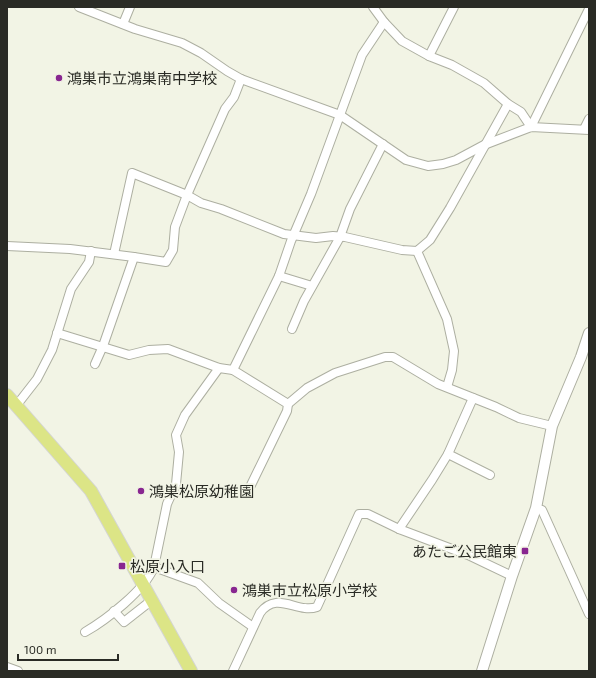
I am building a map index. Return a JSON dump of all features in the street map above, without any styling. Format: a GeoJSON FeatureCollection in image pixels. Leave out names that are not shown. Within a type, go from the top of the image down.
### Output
{"type":"FeatureCollection","features":[{"type":"Feature","properties":{"kind":"main road"},"geometry":{"type":"LineString","coordinates":[[7,395],[91,491],[191,671]]}},
{"type":"Feature","properties":{"kind":"street"},"geometry":{"type":"LineString","coordinates":[[78,7],[123,24],[182,43],[201,53],[227,72],[241,80],[340,115],[406,160],[428,166],[456,160],[484,146],[531,127],[586,129],[589,119]]}},
{"type":"Feature","properties":{"kind":"street"},"geometry":{"type":"LineString","coordinates":[[123,24],[130,7]]}},
{"type":"Feature","properties":{"kind":"street"},"geometry":{"type":"LineString","coordinates":[[373,7],[384,22],[402,41],[429,56],[452,65],[484,83],[508,104],[521,112],[531,127]]}},
{"type":"Feature","properties":{"kind":"street"},"geometry":{"type":"LineString","coordinates":[[429,56],[454,7]]}},
{"type":"Feature","properties":{"kind":"street"},"geometry":{"type":"LineString","coordinates":[[531,127],[589,10]]}},
{"type":"Feature","properties":{"kind":"street"},"geometry":{"type":"LineString","coordinates":[[233,370],[279,276],[362,55],[384,22]]}},
{"type":"Feature","properties":{"kind":"street"},"geometry":{"type":"LineString","coordinates":[[7,246],[91,251],[134,256],[166,262],[173,250],[175,227],[187,195],[225,109],[234,98],[241,80]]}},
{"type":"Feature","properties":{"kind":"street"},"geometry":{"type":"LineString","coordinates":[[114,254],[132,173],[187,195],[201,203],[226,211],[284,234],[316,238],[340,237],[394,249],[417,251],[430,240],[434,234],[508,104]]}},
{"type":"Feature","properties":{"kind":"street"},"geometry":{"type":"LineString","coordinates":[[292,329],[304,301],[340,237],[350,209],[383,144]]}},
{"type":"Feature","properties":{"kind":"street"},"geometry":{"type":"LineString","coordinates":[[16,406],[37,379],[52,350],[71,289],[88,262],[91,251]]}},
{"type":"Feature","properties":{"kind":"street"},"geometry":{"type":"LineString","coordinates":[[417,251],[447,319],[454,350],[452,370],[447,388]]}},
{"type":"Feature","properties":{"kind":"street"},"geometry":{"type":"LineString","coordinates":[[95,364],[103,346],[134,256]]}},
{"type":"Feature","properties":{"kind":"street"},"geometry":{"type":"LineString","coordinates":[[279,276],[312,286]]}},
{"type":"Feature","properties":{"kind":"street"},"geometry":{"type":"LineString","coordinates":[[57,333],[129,355],[149,350],[168,349],[219,368],[233,370],[288,404]]}},
{"type":"Feature","properties":{"kind":"street"},"geometry":{"type":"LineString","coordinates":[[482,671],[512,576],[536,508],[544,460],[552,426],[585,358],[589,334]]}},
{"type":"Feature","properties":{"kind":"street"},"geometry":{"type":"LineString","coordinates":[[251,485],[288,404],[307,388],[335,373],[385,357],[393,357],[438,384],[519,418],[552,426]]}},
{"type":"Feature","properties":{"kind":"street"},"geometry":{"type":"LineString","coordinates":[[85,632],[96,626],[114,611],[150,577],[154,567],[167,504],[176,484],[179,452],[176,435],[185,415],[219,368]]}},
{"type":"Feature","properties":{"kind":"street"},"geometry":{"type":"LineString","coordinates":[[399,529],[448,454],[472,398]]}},
{"type":"Feature","properties":{"kind":"street"},"geometry":{"type":"LineString","coordinates":[[448,454],[490,475]]}},
{"type":"Feature","properties":{"kind":"street"},"geometry":{"type":"LineString","coordinates":[[536,508],[542,510],[589,614]]}},
{"type":"Feature","properties":{"kind":"street"},"geometry":{"type":"LineString","coordinates":[[233,671],[253,627],[265,606],[278,602],[311,610],[317,607],[359,514],[368,514],[399,529],[468,555],[512,576]]}},
{"type":"Feature","properties":{"kind":"street"},"geometry":{"type":"LineString","coordinates":[[154,567],[198,583],[219,603],[253,627]]}},
{"type":"Feature","properties":{"kind":"street"},"geometry":{"type":"LineString","coordinates":[[114,611],[124,622],[152,600]]}},
{"type":"Feature","properties":{"kind":"street"},"geometry":{"type":"LineString","coordinates":[[7,667],[18,671]]}},
{"type":"Feature","properties":{"kind":"place","name":"鴻巣市立鴻巣南中学校"},"geometry":{"type":"Point","coordinates":[59,78]}},
{"type":"Feature","properties":{"kind":"place","name":"鴻巣松原幼稚園"},"geometry":{"type":"Point","coordinates":[141,491]}},
{"type":"Feature","properties":{"kind":"place","name":"あたご公民館東"},"geometry":{"type":"Point","coordinates":[525,551]}},
{"type":"Feature","properties":{"kind":"place","name":"松原小入口"},"geometry":{"type":"Point","coordinates":[122,566]}},
{"type":"Feature","properties":{"kind":"place","name":"鴻巣市立松原小学校"},"geometry":{"type":"Point","coordinates":[234,590]}}]}
